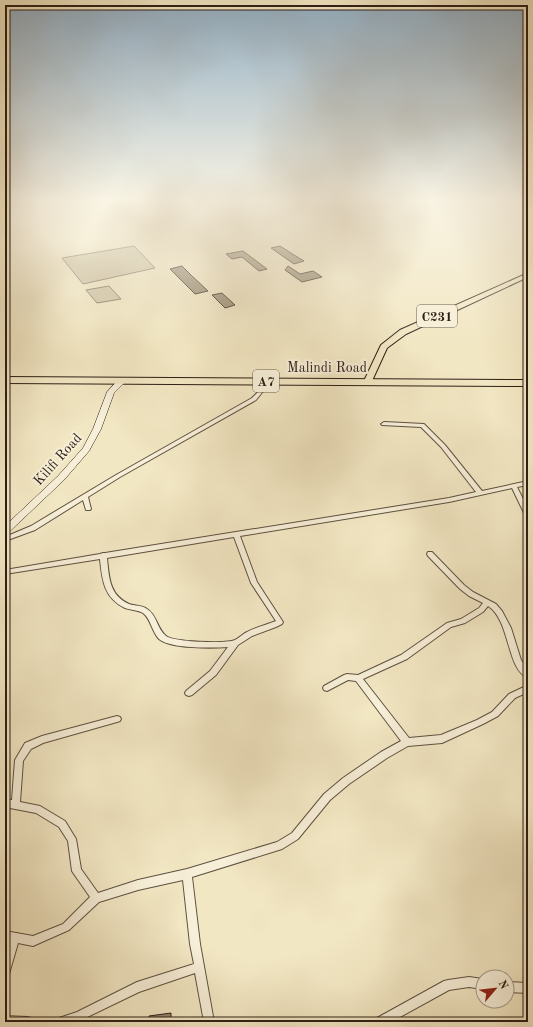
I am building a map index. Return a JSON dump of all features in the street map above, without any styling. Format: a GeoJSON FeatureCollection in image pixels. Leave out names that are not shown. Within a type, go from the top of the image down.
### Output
{"type":"FeatureCollection","features":[{"type":"Feature","properties":{"kind":"highway","name":"Malindi Road"},"geometry":{"type":"LineString","coordinates":[[5,380],[528,383]]}},
{"type":"Feature","properties":{"kind":"main road","name":"C231"},"geometry":{"type":"LineString","coordinates":[[368,381],[384,348],[403,332],[528,275]]}},
{"type":"Feature","properties":{"kind":"street"},"geometry":{"type":"LineString","coordinates":[[109,381],[111,392]]}},
{"type":"Feature","properties":{"kind":"street","name":"Kilifi Road"},"geometry":{"type":"LineString","coordinates":[[5,531],[61,478],[86,449],[97,429],[111,392],[122,381]]}},
{"type":"Feature","properties":{"kind":"street"},"geometry":{"type":"LineString","coordinates":[[5,539],[33,528],[157,453],[254,399],[262,390],[260,381]]}},
{"type":"Feature","properties":{"kind":"street"},"geometry":{"type":"LineString","coordinates":[[384,424],[422,425],[443,446],[480,493]]}},
{"type":"Feature","properties":{"kind":"street"},"geometry":{"type":"LineString","coordinates":[[5,572],[50,566],[103,555],[480,493],[528,483]]}},
{"type":"Feature","properties":{"kind":"street"},"geometry":{"type":"LineString","coordinates":[[514,486],[528,516]]}},
{"type":"Feature","properties":{"kind":"street"},"geometry":{"type":"LineString","coordinates":[[85,497],[88,509]]}},
{"type":"Feature","properties":{"kind":"street"},"geometry":{"type":"LineString","coordinates":[[189,693],[213,673],[235,644],[251,633],[280,622],[254,583],[236,534]]}},
{"type":"Feature","properties":{"kind":"street"},"geometry":{"type":"LineString","coordinates":[[430,554],[450,576],[468,592],[497,609],[503,618],[516,658],[522,669],[528,675]]}},
{"type":"Feature","properties":{"kind":"street"},"geometry":{"type":"LineString","coordinates":[[103,555],[106,576],[111,594],[115,599],[124,604],[143,610],[150,615],[158,634],[166,640],[192,644],[235,644]]}},
{"type":"Feature","properties":{"kind":"street"},"geometry":{"type":"LineString","coordinates":[[326,688],[347,677],[358,678],[404,657],[449,625],[464,621],[487,603]]}},
{"type":"Feature","properties":{"kind":"street"},"geometry":{"type":"LineString","coordinates":[[358,678],[407,742]]}},
{"type":"Feature","properties":{"kind":"street"},"geometry":{"type":"LineString","coordinates":[[5,970],[10,937],[33,941],[66,927],[96,898],[138,885],[187,874],[279,846],[295,836],[327,797],[336,789],[384,755],[407,742],[442,739],[495,714],[512,696],[528,688]]}},
{"type":"Feature","properties":{"kind":"street"},"geometry":{"type":"LineString","coordinates":[[16,804],[20,760],[28,746],[42,740],[117,719]]}},
{"type":"Feature","properties":{"kind":"street"},"geometry":{"type":"LineString","coordinates":[[5,806],[16,804],[44,812],[56,819],[67,830],[72,840],[77,871],[96,898]]}},
{"type":"Feature","properties":{"kind":"street"},"geometry":{"type":"LineString","coordinates":[[187,874],[199,967],[209,1022]]}},
{"type":"Feature","properties":{"kind":"street"},"geometry":{"type":"LineString","coordinates":[[63,1022],[79,1019],[137,986],[199,967]]}},
{"type":"Feature","properties":{"kind":"street"},"geometry":{"type":"LineString","coordinates":[[381,1022],[448,986],[469,982],[475,983]]}},
{"type":"Feature","properties":{"kind":"street"},"geometry":{"type":"LineString","coordinates":[[515,987],[528,988]]}},
{"type":"Feature","properties":{"kind":"street"},"geometry":{"type":"LineString","coordinates":[[5,1021],[27,1022]]}},
{"type":"Feature","properties":{"kind":"shaded area"},"geometry":{"type":"Polygon","coordinates":[[[116,249],[137,249],[155,268],[83,284],[62,258],[116,249]]]}},
{"type":"Feature","properties":{"kind":"shaded area"},"geometry":{"type":"Polygon","coordinates":[[[109,286],[121,299],[97,303],[86,290],[109,286]]]}},
{"type":"Feature","properties":{"kind":"building"},"geometry":{"type":"Polygon","coordinates":[[[272,249],[285,249],[304,261],[294,264],[272,249]]]}},
{"type":"Feature","properties":{"kind":"building"},"geometry":{"type":"Polygon","coordinates":[[[243,251],[267,269],[259,271],[242,257],[232,259],[226,254],[243,251]]]}},
{"type":"Feature","properties":{"kind":"building"},"geometry":{"type":"Polygon","coordinates":[[[182,266],[208,291],[195,294],[170,269],[182,266]]]}},
{"type":"Feature","properties":{"kind":"building"},"geometry":{"type":"Polygon","coordinates":[[[288,266],[300,274],[313,271],[322,277],[302,282],[285,270],[288,266]]]}},
{"type":"Feature","properties":{"kind":"building"},"geometry":{"type":"Polygon","coordinates":[[[222,293],[235,305],[225,308],[212,295],[222,293]]]}},
{"type":"Feature","properties":{"kind":"building"},"geometry":{"type":"Polygon","coordinates":[[[171,1013],[171,1022],[149,1022],[149,1016],[171,1013]]]}}]}
